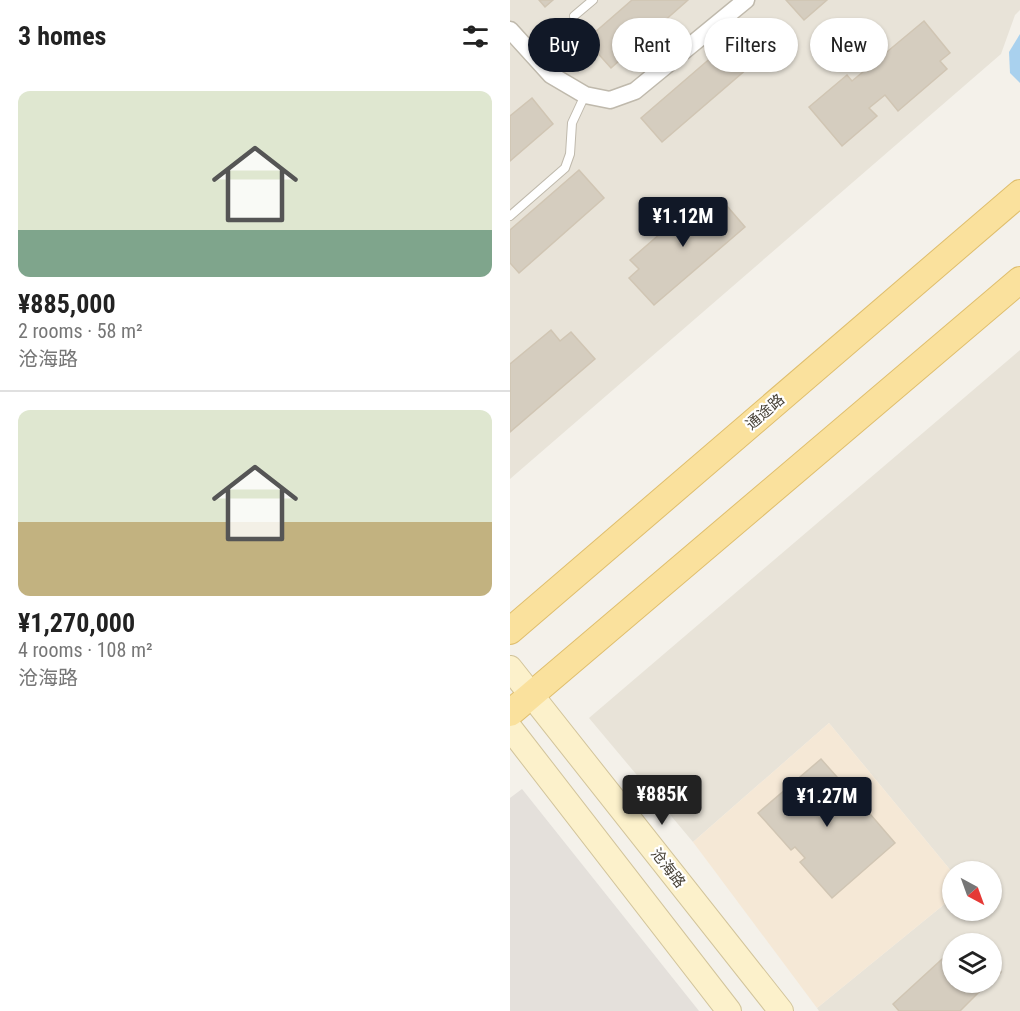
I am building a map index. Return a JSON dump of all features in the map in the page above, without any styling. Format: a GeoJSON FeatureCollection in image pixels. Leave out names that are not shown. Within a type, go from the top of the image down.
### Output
{"type":"FeatureCollection","features":[{"type":"Feature","properties":{"kind":"main road","name":"通途路"},"geometry":{"type":"LineString","coordinates":[[510,631],[1020,193]]}},
{"type":"Feature","properties":{"kind":"main road"},"geometry":{"type":"LineString","coordinates":[[510,713],[1020,280]]}},
{"type":"Feature","properties":{"kind":"main road","name":"沧海路"},"geometry":{"type":"LineString","coordinates":[[510,668],[781,1011]]}},
{"type":"Feature","properties":{"kind":"main road"},"geometry":{"type":"LineString","coordinates":[[510,728],[729,1011]]}},
{"type":"Feature","properties":{"kind":"street"},"geometry":{"type":"LineString","coordinates":[[510,30],[550,75],[585,95],[610,100],[634,91],[744,0]]}},
{"type":"Feature","properties":{"kind":"lane"},"geometry":{"type":"LineString","coordinates":[[574,16],[593,0]]}},
{"type":"Feature","properties":{"kind":"lane"},"geometry":{"type":"LineString","coordinates":[[510,216],[565,168],[570,154],[572,123],[585,95]]}},
{"type":"Feature","properties":{"kind":"shaded area"},"geometry":{"type":"Polygon","coordinates":[[[510,0],[1020,0],[1020,10],[1015,15],[1001,54],[510,479],[510,0]]]}},
{"type":"Feature","properties":{"kind":"shaded area"},"geometry":{"type":"Polygon","coordinates":[[[1020,350],[1020,1011],[819,1011],[817,1008],[942,906],[942,921],[1002,921],[1002,861],[943,861],[829,723],[693,842],[589,718],[1020,350]]]}},
{"type":"Feature","properties":{"kind":"shaded area"},"geometry":{"type":"Polygon","coordinates":[[[829,723],[943,861],[942,906],[817,1008],[693,842],[829,723]]]}},
{"type":"Feature","properties":{"kind":"shaded area"},"geometry":{"type":"Polygon","coordinates":[[[522,789],[699,1011],[510,1011],[510,798],[522,789]]]}},
{"type":"Feature","properties":{"kind":"water"},"geometry":{"type":"Polygon","coordinates":[[[1020,34],[1020,83],[1010,73],[1009,52],[1020,34]]]}},
{"type":"Feature","properties":{"kind":"building"},"geometry":{"type":"Polygon","coordinates":[[[539,0],[553,0],[545,7],[539,0]]]}},
{"type":"Feature","properties":{"kind":"building"},"geometry":{"type":"Polygon","coordinates":[[[632,0],[688,0],[668,18],[612,18],[611,68],[600,56],[600,28],[632,0]]]}},
{"type":"Feature","properties":{"kind":"building"},"geometry":{"type":"Polygon","coordinates":[[[786,0],[827,0],[804,20],[786,0]]]}},
{"type":"Feature","properties":{"kind":"building"},"geometry":{"type":"Polygon","coordinates":[[[924,21],[950,53],[940,61],[947,69],[898,111],[885,95],[869,108],[877,116],[842,146],[809,107],[847,75],[852,81],[863,72],[888,72],[888,51],[924,21]]]}},
{"type":"Feature","properties":{"kind":"building"},"geometry":{"type":"Polygon","coordinates":[[[704,64],[704,72],[743,72],[662,142],[641,118],[704,64]]]}},
{"type":"Feature","properties":{"kind":"building"},"geometry":{"type":"Polygon","coordinates":[[[532,98],[553,124],[510,161],[510,116],[532,98]]]}},
{"type":"Feature","properties":{"kind":"building"},"geometry":{"type":"Polygon","coordinates":[[[579,170],[604,198],[519,273],[510,263],[510,230],[579,170]]]}},
{"type":"Feature","properties":{"kind":"building"},"geometry":{"type":"Polygon","coordinates":[[[700,199],[709,209],[721,199],[745,227],[654,305],[629,278],[639,269],[630,260],[700,199]]]}},
{"type":"Feature","properties":{"kind":"building"},"geometry":{"type":"Polygon","coordinates":[[[551,330],[560,341],[571,332],[595,359],[510,432],[510,364],[551,330]]]}},
{"type":"Feature","properties":{"kind":"building"},"geometry":{"type":"Polygon","coordinates":[[[821,759],[853,795],[849,799],[860,813],[865,808],[895,843],[832,898],[800,862],[805,858],[795,847],[791,850],[758,813],[821,759]]]}},
{"type":"Feature","properties":{"kind":"building"},"geometry":{"type":"Polygon","coordinates":[[[942,959],[942,993],[978,993],[960,1011],[899,1011],[893,1004],[942,959]]]}}]}
